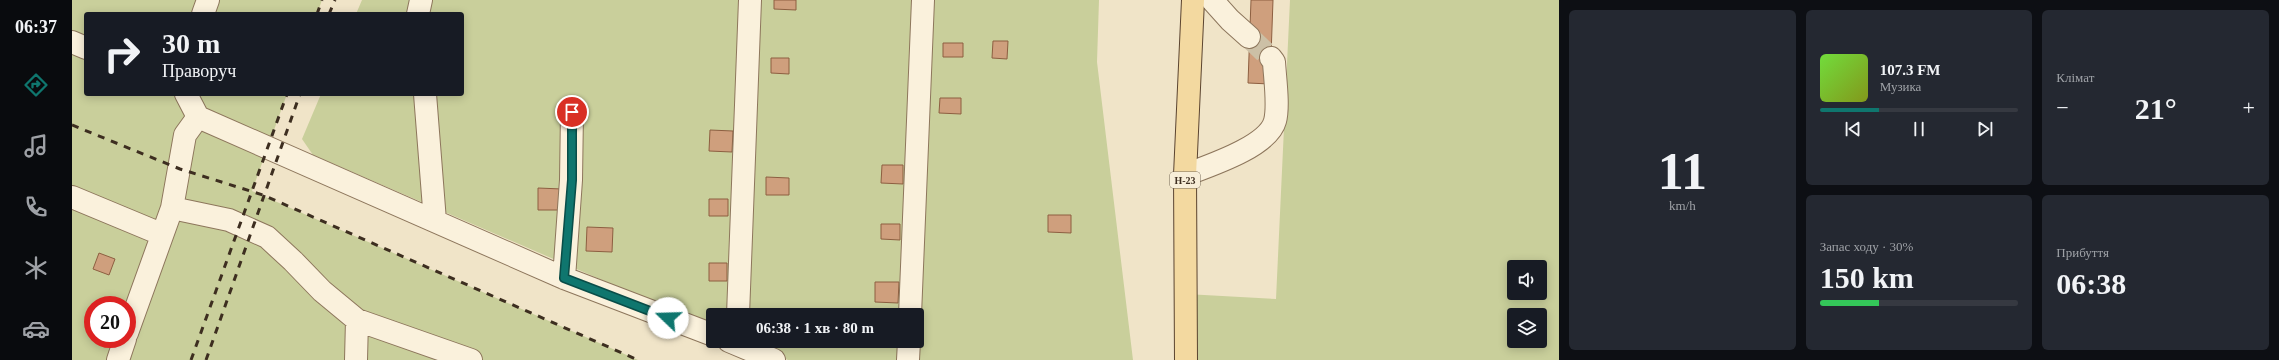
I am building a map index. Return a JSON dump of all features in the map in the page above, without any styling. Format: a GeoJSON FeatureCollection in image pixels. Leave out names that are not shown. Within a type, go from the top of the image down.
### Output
{"type":"FeatureCollection","features":[{"type":"Feature","properties":{"kind":"main road","name":"Н-23"},"geometry":{"type":"LineString","coordinates":[[1186,360],[1185,175],[1193,0]]}},
{"type":"Feature","properties":{"kind":"lane"},"geometry":{"type":"LineString","coordinates":[[204,12],[208,0]]}},
{"type":"Feature","properties":{"kind":"lane"},"geometry":{"type":"LineString","coordinates":[[418,12],[421,0]]}},
{"type":"Feature","properties":{"kind":"lane"},"geometry":{"type":"LineString","coordinates":[[738,308],[750,0]]}},
{"type":"Feature","properties":{"kind":"lane"},"geometry":{"type":"LineString","coordinates":[[910,308],[923,0]]}},
{"type":"Feature","properties":{"kind":"lane"},"geometry":{"type":"LineString","coordinates":[[1212,0],[1230,20],[1249,37]]}},
{"type":"Feature","properties":{"kind":"lane"},"geometry":{"type":"LineString","coordinates":[[72,42],[84,47]]}},
{"type":"Feature","properties":{"kind":"lane"},"geometry":{"type":"LineString","coordinates":[[1185,175],[1237,154],[1257,142],[1272,129],[1275,120],[1274,62],[1271,58]]}},
{"type":"Feature","properties":{"kind":"lane"},"geometry":{"type":"LineString","coordinates":[[187,96],[198,117],[564,278],[706,332]]}},
{"type":"Feature","properties":{"kind":"lane"},"geometry":{"type":"LineString","coordinates":[[425,96],[435,221]]}},
{"type":"Feature","properties":{"kind":"lane"},"geometry":{"type":"LineString","coordinates":[[564,278],[572,180],[572,112]]}},
{"type":"Feature","properties":{"kind":"lane"},"geometry":{"type":"LineString","coordinates":[[136,307],[161,234],[172,208],[185,135],[198,117]]}},
{"type":"Feature","properties":{"kind":"lane"},"geometry":{"type":"LineString","coordinates":[[72,197],[161,234]]}},
{"type":"Feature","properties":{"kind":"lane"},"geometry":{"type":"LineString","coordinates":[[172,208],[229,220],[267,237],[294,261],[322,291],[357,320],[471,360]]}},
{"type":"Feature","properties":{"kind":"lane"},"geometry":{"type":"LineString","coordinates":[[356,360],[357,320]]}},
{"type":"Feature","properties":{"kind":"lane"},"geometry":{"type":"LineString","coordinates":[[118,360],[122,348]]}},
{"type":"Feature","properties":{"kind":"lane"},"geometry":{"type":"LineString","coordinates":[[747,348],[774,360]]}},
{"type":"Feature","properties":{"kind":"lane"},"geometry":{"type":"LineString","coordinates":[[908,360],[909,348]]}},
{"type":"Feature","properties":{"kind":"green space"},"geometry":{"type":"Polygon","coordinates":[[[72,0],[322,0],[318,12],[84,12],[84,96],[286,96],[252,191],[638,360],[72,360],[72,0]]]}},
{"type":"Feature","properties":{"kind":"green space"},"geometry":{"type":"Polygon","coordinates":[[[362,0],[1099,0],[1097,62],[1133,360],[788,360],[760,348],[924,348],[924,308],[706,308],[706,325],[313,155],[302,139],[320,96],[464,96],[464,12],[357,12],[362,0]]]}},
{"type":"Feature","properties":{"kind":"green space"},"geometry":{"type":"Polygon","coordinates":[[[1290,0],[1559,0],[1559,360],[1186,360],[1186,294],[1276,299],[1290,0]]]}},
{"type":"Feature","properties":{"kind":"building"},"geometry":{"type":"Polygon","coordinates":[[[774,0],[796,0],[796,10],[774,9],[774,0]]]}},
{"type":"Feature","properties":{"kind":"building"},"geometry":{"type":"Polygon","coordinates":[[[1251,0],[1273,0],[1270,84],[1248,83],[1251,0]]]}},
{"type":"Feature","properties":{"kind":"building"},"geometry":{"type":"Polygon","coordinates":[[[993,41],[1008,41],[1007,59],[992,58],[993,41]]]}},
{"type":"Feature","properties":{"kind":"building"},"geometry":{"type":"Polygon","coordinates":[[[943,43],[963,43],[963,57],[943,57],[943,43]]]}},
{"type":"Feature","properties":{"kind":"building"},"geometry":{"type":"Polygon","coordinates":[[[771,58],[789,58],[789,74],[771,73],[771,58]]]}},
{"type":"Feature","properties":{"kind":"building"},"geometry":{"type":"Polygon","coordinates":[[[940,98],[961,98],[961,114],[939,113],[940,98]]]}},
{"type":"Feature","properties":{"kind":"building"},"geometry":{"type":"Polygon","coordinates":[[[710,130],[733,131],[732,152],[709,151],[710,130]]]}},
{"type":"Feature","properties":{"kind":"building"},"geometry":{"type":"Polygon","coordinates":[[[882,165],[903,165],[903,184],[881,183],[882,165]]]}},
{"type":"Feature","properties":{"kind":"building"},"geometry":{"type":"Polygon","coordinates":[[[766,177],[789,178],[789,195],[766,195],[766,177]]]}},
{"type":"Feature","properties":{"kind":"building"},"geometry":{"type":"Polygon","coordinates":[[[538,188],[562,189],[562,210],[538,210],[538,188]]]}},
{"type":"Feature","properties":{"kind":"building"},"geometry":{"type":"Polygon","coordinates":[[[709,199],[728,199],[728,216],[709,216],[709,199]]]}},
{"type":"Feature","properties":{"kind":"building"},"geometry":{"type":"Polygon","coordinates":[[[1048,215],[1071,215],[1071,233],[1048,232],[1048,215]]]}},
{"type":"Feature","properties":{"kind":"building"},"geometry":{"type":"Polygon","coordinates":[[[881,224],[900,224],[900,240],[881,239],[881,224]]]}},
{"type":"Feature","properties":{"kind":"building"},"geometry":{"type":"Polygon","coordinates":[[[587,227],[613,228],[612,252],[586,251],[587,227]]]}},
{"type":"Feature","properties":{"kind":"building"},"geometry":{"type":"Polygon","coordinates":[[[99,253],[115,259],[109,275],[93,269],[99,253]]]}},
{"type":"Feature","properties":{"kind":"building"},"geometry":{"type":"Polygon","coordinates":[[[709,263],[727,263],[727,281],[709,281],[709,263]]]}},
{"type":"Feature","properties":{"kind":"building"},"geometry":{"type":"Polygon","coordinates":[[[875,282],[899,282],[898,303],[875,302],[875,282]]]}},
{"type":"Feature","properties":{"kind":"tunnel"},"geometry":{"type":"LineString","coordinates":[[1249,37],[1271,58]]}},
{"type":"Feature","properties":{"kind":"railway"},"geometry":{"type":"LineString","coordinates":[[318,12],[322,0]]}},
{"type":"Feature","properties":{"kind":"railway"},"geometry":{"type":"LineString","coordinates":[[330,12],[335,0]]}},
{"type":"Feature","properties":{"kind":"railway"},"geometry":{"type":"LineString","coordinates":[[191,360],[286,96]]}},
{"type":"Feature","properties":{"kind":"railway"},"geometry":{"type":"LineString","coordinates":[[206,360],[299,96]]}},
{"type":"Feature","properties":{"kind":"railway"},"geometry":{"type":"LineString","coordinates":[[72,125],[180,169],[263,195],[638,360]]}},
{"type":"Feature","properties":{"kind":"route"},"geometry":{"type":"LineString","coordinates":[[572,112],[572,180],[564,278],[668,318]]}}]}
